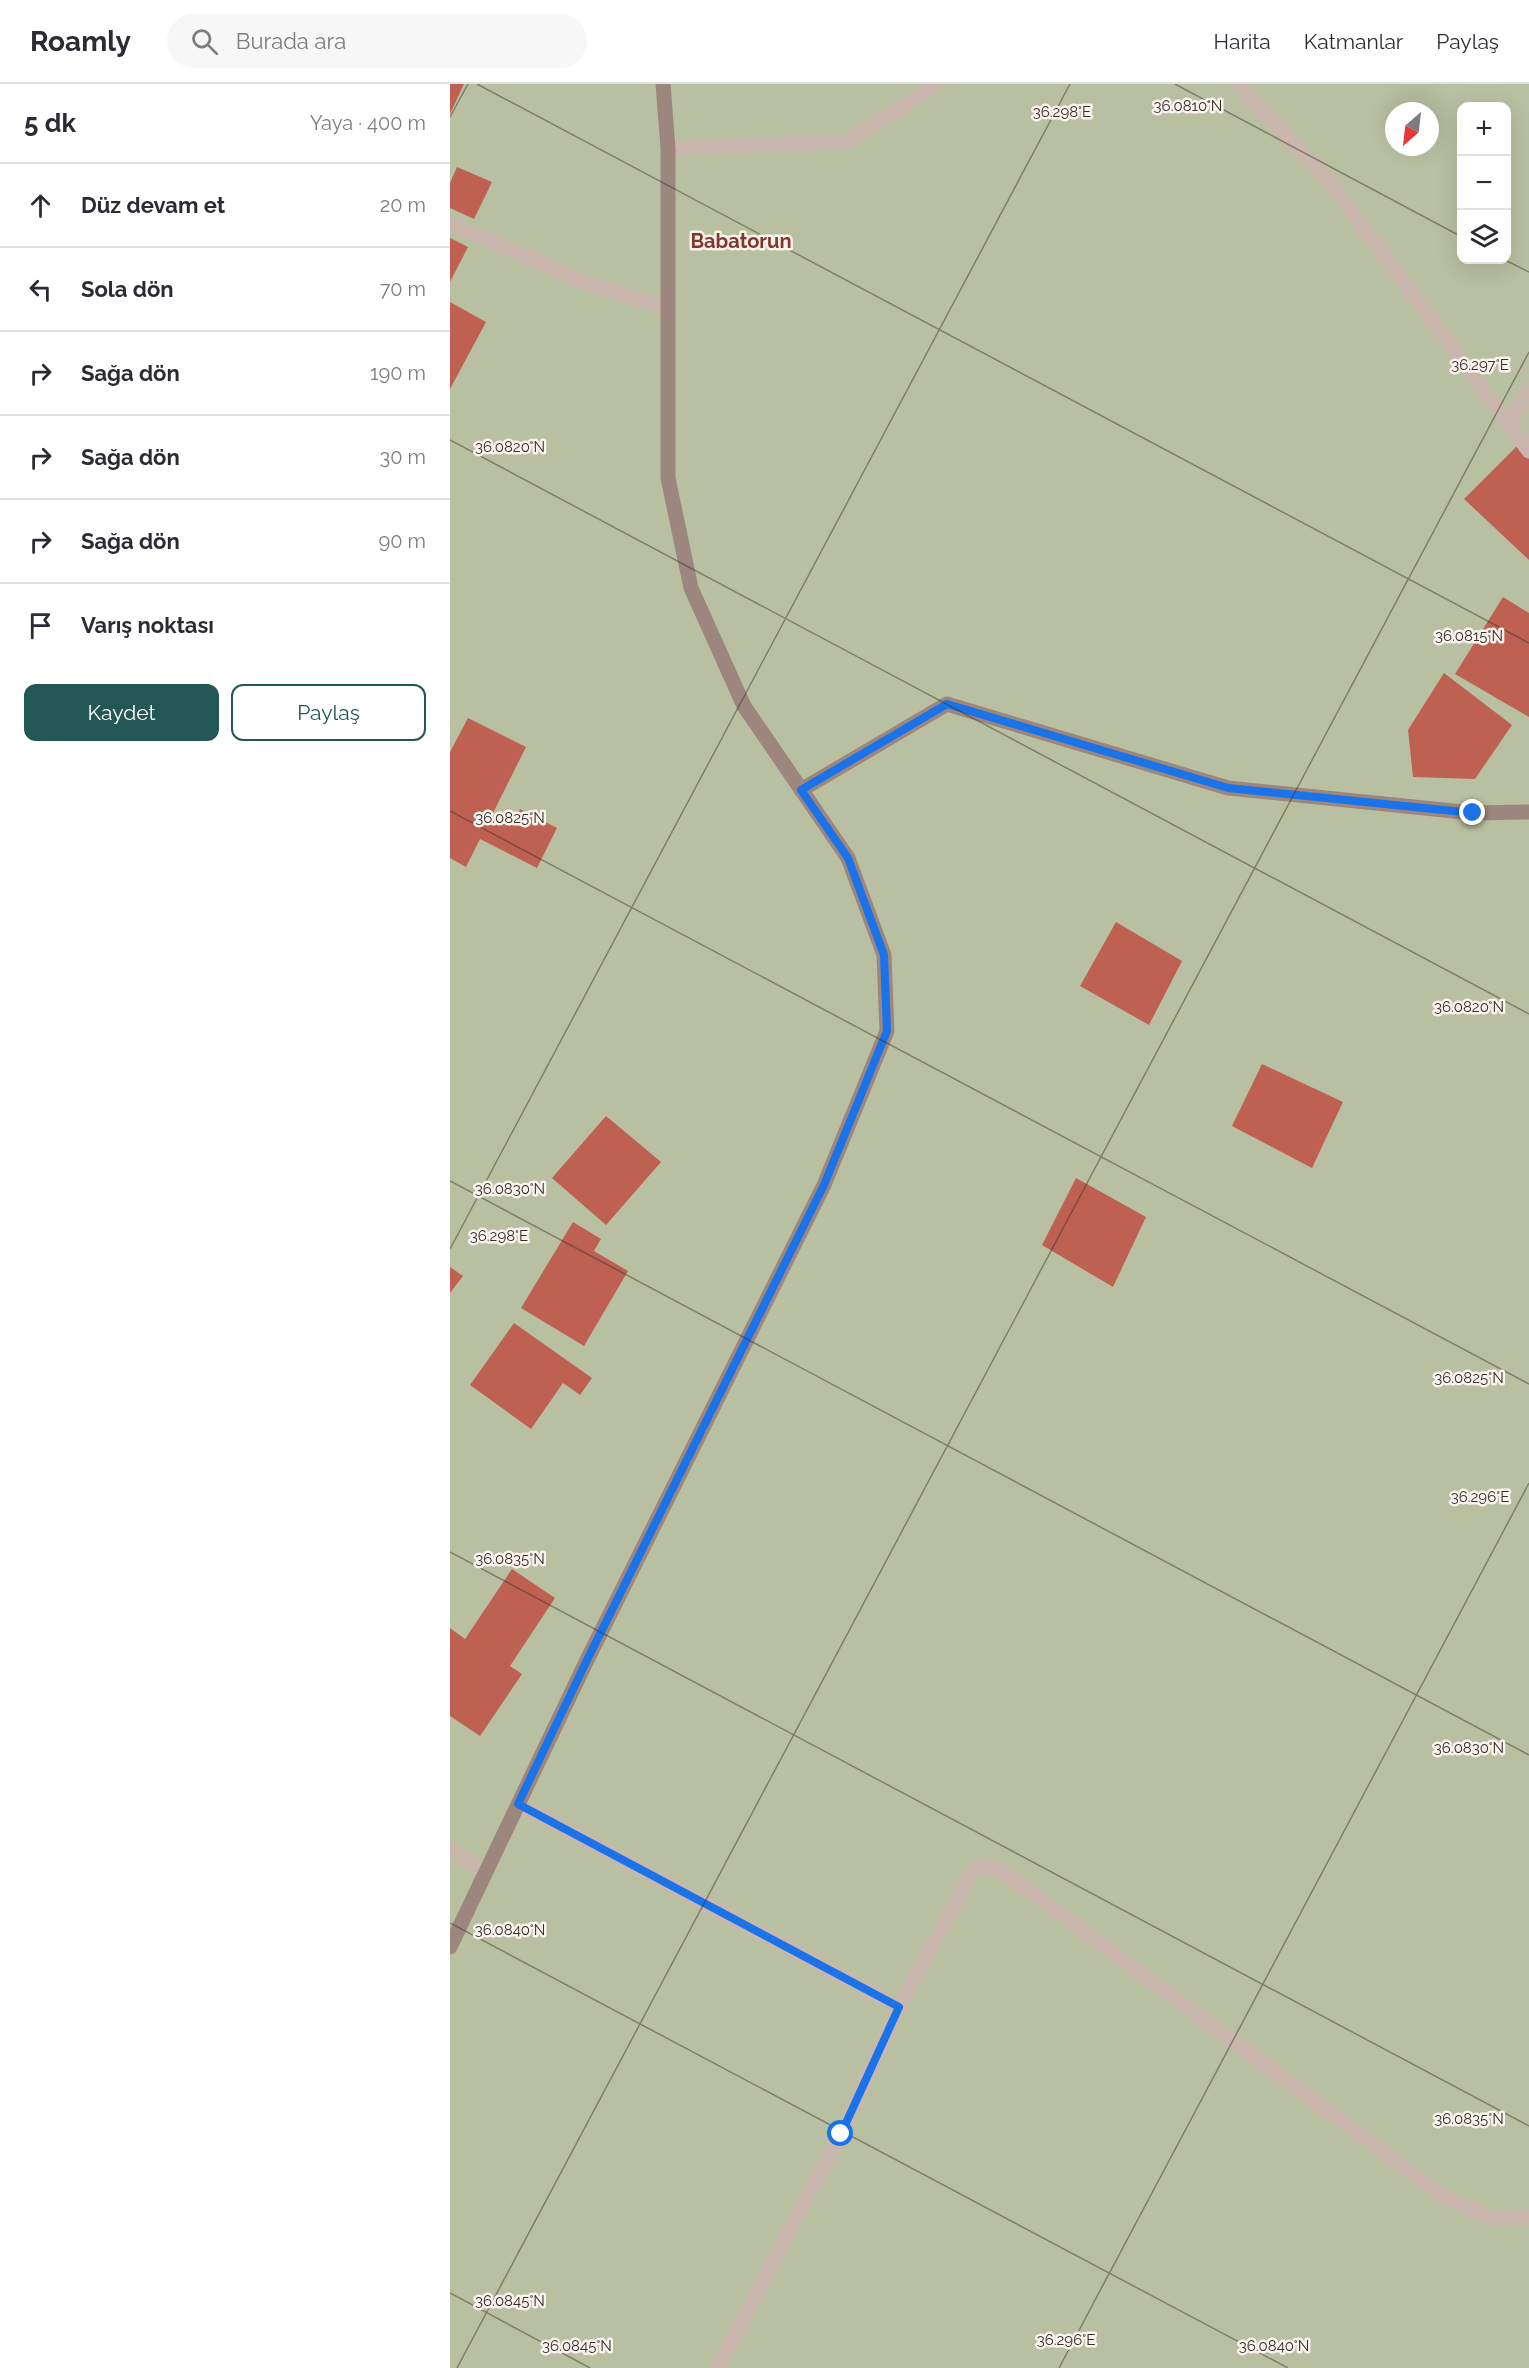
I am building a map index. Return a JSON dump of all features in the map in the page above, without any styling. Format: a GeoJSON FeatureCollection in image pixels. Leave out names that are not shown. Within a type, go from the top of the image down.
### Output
{"type":"FeatureCollection","features":[{"type":"Feature","properties":{"kind":"street"},"geometry":{"type":"LineString","coordinates":[[450,1947],[592,1649],[824,1185],[887,1031],[884,955],[848,858],[744,706],[691,588],[668,478],[668,148],[663,84]]}},
{"type":"Feature","properties":{"kind":"street"},"geometry":{"type":"LineString","coordinates":[[668,148],[846,141],[937,84]]}},
{"type":"Feature","properties":{"kind":"street"},"geometry":{"type":"LineString","coordinates":[[1237,84],[1328,180],[1529,451]]}},
{"type":"Feature","properties":{"kind":"street"},"geometry":{"type":"LineString","coordinates":[[450,224],[584,282],[668,308]]}},
{"type":"Feature","properties":{"kind":"street"},"geometry":{"type":"LineString","coordinates":[[1509,424],[1529,389]]}},
{"type":"Feature","properties":{"kind":"street"},"geometry":{"type":"LineString","coordinates":[[801,790],[947,704],[1228,788],[1473,813],[1529,812]]}},
{"type":"Feature","properties":{"kind":"street"},"geometry":{"type":"LineString","coordinates":[[518,1804],[899,2007]]}},
{"type":"Feature","properties":{"kind":"street"},"geometry":{"type":"LineString","coordinates":[[450,1849],[485,1873]]}},
{"type":"Feature","properties":{"kind":"street"},"geometry":{"type":"LineString","coordinates":[[717,2368],[841,2134],[899,2007],[975,1867],[998,1868],[1443,2196],[1492,2219],[1529,2217]]}},
{"type":"Feature","properties":{"kind":"green space"},"geometry":{"type":"Polygon","coordinates":[[[450,84],[1529,84],[1529,2368],[450,2368],[450,84]]]}},
{"type":"Feature","properties":{"kind":"building"},"geometry":{"type":"Polygon","coordinates":[[[450,84],[464,84],[450,114],[450,84]]]}},
{"type":"Feature","properties":{"kind":"building"},"geometry":{"type":"Polygon","coordinates":[[[457,167],[492,182],[474,219],[450,208],[450,183],[457,167]]]}},
{"type":"Feature","properties":{"kind":"building"},"geometry":{"type":"Polygon","coordinates":[[[450,238],[468,247],[450,282],[450,238]]]}},
{"type":"Feature","properties":{"kind":"building"},"geometry":{"type":"Polygon","coordinates":[[[450,302],[486,322],[450,389],[450,302]]]}},
{"type":"Feature","properties":{"kind":"building"},"geometry":{"type":"Polygon","coordinates":[[[1518,445],[1529,458],[1529,560],[1464,499],[1518,445]]]}},
{"type":"Feature","properties":{"kind":"building"},"geometry":{"type":"Polygon","coordinates":[[[1503,597],[1529,613],[1529,717],[1455,674],[1503,597]]]}},
{"type":"Feature","properties":{"kind":"building"},"geometry":{"type":"Polygon","coordinates":[[[1444,673],[1512,725],[1475,779],[1413,777],[1408,730],[1444,673]]]}},
{"type":"Feature","properties":{"kind":"building"},"geometry":{"type":"Polygon","coordinates":[[[468,718],[526,747],[492,815],[513,825],[520,809],[557,828],[537,868],[480,839],[466,867],[450,858],[450,752],[468,718]]]}},
{"type":"Feature","properties":{"kind":"building"},"geometry":{"type":"Polygon","coordinates":[[[1116,922],[1182,961],[1149,1025],[1080,986],[1116,922]]]}},
{"type":"Feature","properties":{"kind":"building"},"geometry":{"type":"Polygon","coordinates":[[[1262,1064],[1343,1102],[1312,1168],[1232,1126],[1262,1064]]]}},
{"type":"Feature","properties":{"kind":"building"},"geometry":{"type":"Polygon","coordinates":[[[606,1116],[661,1162],[606,1225],[552,1178],[606,1116]]]}},
{"type":"Feature","properties":{"kind":"building"},"geometry":{"type":"Polygon","coordinates":[[[1076,1178],[1146,1217],[1113,1287],[1042,1245],[1076,1178]]]}},
{"type":"Feature","properties":{"kind":"building"},"geometry":{"type":"Polygon","coordinates":[[[573,1222],[601,1239],[594,1251],[628,1271],[584,1346],[521,1308],[573,1222]]]}},
{"type":"Feature","properties":{"kind":"building"},"geometry":{"type":"Polygon","coordinates":[[[450,1267],[463,1276],[450,1293],[450,1267]]]}},
{"type":"Feature","properties":{"kind":"building"},"geometry":{"type":"Polygon","coordinates":[[[514,1323],[592,1378],[580,1395],[563,1383],[531,1429],[470,1385],[514,1323]]]}},
{"type":"Feature","properties":{"kind":"building"},"geometry":{"type":"Polygon","coordinates":[[[512,1569],[555,1598],[510,1666],[522,1674],[480,1736],[450,1716],[450,1628],[465,1639],[512,1569]]]}},
{"type":"Feature","properties":{"kind":"district","name":"Babatorun"},"geometry":{"type":"Point","coordinates":[741,241]}},
{"type":"Feature","properties":{"kind":"route"},"geometry":{"type":"LineString","coordinates":[[841,2134],[899,2007],[518,1804],[587,1660],[824,1185],[887,1031],[884,955],[848,858],[801,790],[947,704],[1228,788],[1473,813]]}}]}
